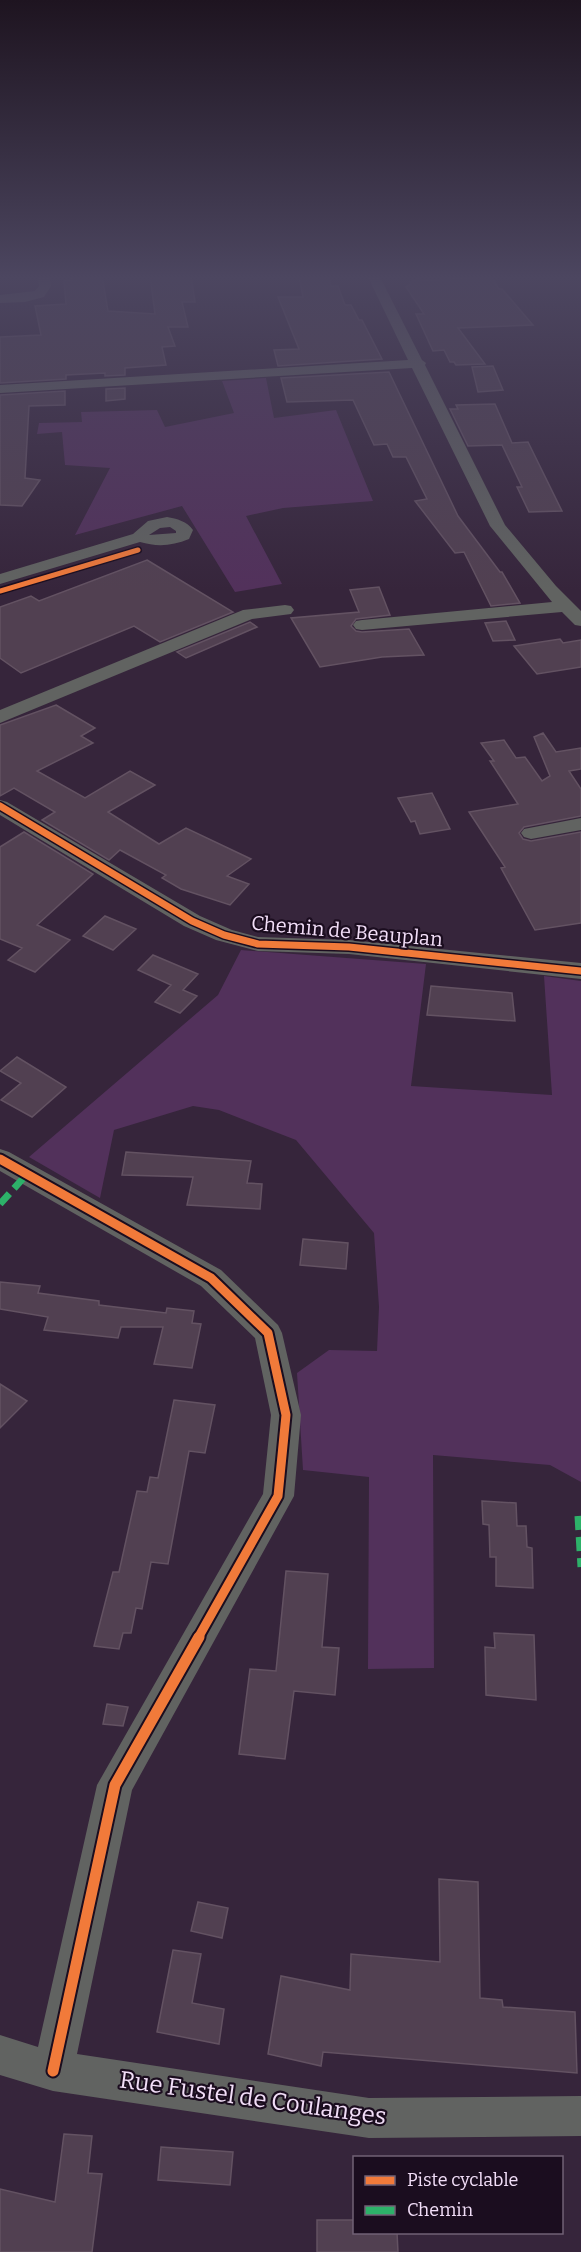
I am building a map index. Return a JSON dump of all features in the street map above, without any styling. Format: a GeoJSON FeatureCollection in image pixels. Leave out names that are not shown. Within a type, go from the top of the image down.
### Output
{"type":"FeatureCollection","features":[{"type":"Feature","properties":{"kind":"street"},"geometry":{"type":"LineString","coordinates":[[0,389],[144,380]]}},
{"type":"Feature","properties":{"kind":"street"},"geometry":{"type":"LineString","coordinates":[[427,380],[498,526],[581,621]]}},
{"type":"Feature","properties":{"kind":"street"},"geometry":{"type":"LineString","coordinates":[[0,579],[139,537]]}},
{"type":"Feature","properties":{"kind":"street"},"geometry":{"type":"LineString","coordinates":[[362,625],[566,606]]}},
{"type":"Feature","properties":{"kind":"street"},"geometry":{"type":"LineString","coordinates":[[0,717],[249,614],[285,610]]}},
{"type":"Feature","properties":{"kind":"street","name":"Chemin de Beauplan"},"geometry":{"type":"LineString","coordinates":[[0,806],[192,921],[224,935],[258,944],[349,947],[581,971]]}},
{"type":"Feature","properties":{"kind":"street"},"geometry":{"type":"LineString","coordinates":[[531,833],[581,824]]}},
{"type":"Feature","properties":{"kind":"street"},"geometry":{"type":"LineString","coordinates":[[0,1159],[211,1278],[268,1333],[286,1415],[278,1496],[115,1785],[53,2071]]}},
{"type":"Feature","properties":{"kind":"street","name":"Rue Fustel de Coulanges"},"geometry":{"type":"LineString","coordinates":[[0,2055],[53,2071],[369,2118],[581,2116]]}},
{"type":"Feature","properties":{"kind":"shaded area"},"geometry":{"type":"Polygon","coordinates":[[[266,380],[274,418],[336,410],[373,501],[283,508],[246,516],[282,584],[235,592],[182,506],[75,535],[110,468],[65,465],[62,432],[37,434],[39,423],[82,422],[81,412],[157,410],[165,427],[234,413],[222,381],[266,380]]]}},
{"type":"Feature","properties":{"kind":"shaded area"},"geometry":{"type":"Polygon","coordinates":[[[241,950],[426,964],[411,1086],[552,1095],[544,976],[581,981],[581,1482],[550,1465],[433,1455],[434,1668],[368,1669],[369,1477],[303,1470],[297,1373],[329,1350],[377,1351],[379,1307],[374,1233],[296,1140],[219,1110],[193,1106],[114,1130],[100,1198],[29,1157],[218,995],[241,950]]]}},
{"type":"Feature","properties":{"kind":"building"},"geometry":{"type":"Polygon","coordinates":[[[0,380],[48,380],[0,383],[0,380]]]}},
{"type":"Feature","properties":{"kind":"building"},"geometry":{"type":"Polygon","coordinates":[[[282,380],[393,380],[458,516],[502,572],[520,603],[491,606],[464,552],[455,553],[415,501],[427,499],[406,457],[393,457],[387,444],[374,445],[353,400],[287,402],[282,380]]]}},
{"type":"Feature","properties":{"kind":"building"},"geometry":{"type":"Polygon","coordinates":[[[475,380],[499,380],[503,390],[478,392],[475,380]]]}},
{"type":"Feature","properties":{"kind":"building"},"geometry":{"type":"Polygon","coordinates":[[[125,388],[125,399],[106,401],[106,389],[125,388]]]}},
{"type":"Feature","properties":{"kind":"building"},"geometry":{"type":"Polygon","coordinates":[[[65,391],[65,405],[29,406],[25,478],[40,480],[22,506],[0,505],[0,395],[65,391]]]}},
{"type":"Feature","properties":{"kind":"building"},"geometry":{"type":"Polygon","coordinates":[[[495,404],[512,443],[528,442],[562,511],[529,512],[517,487],[522,487],[502,445],[468,446],[450,409],[458,409],[456,405],[495,404]]]}},
{"type":"Feature","properties":{"kind":"building"},"geometry":{"type":"Polygon","coordinates":[[[147,560],[233,612],[160,642],[134,626],[21,673],[0,658],[0,607],[31,596],[39,601],[147,560]]]}},
{"type":"Feature","properties":{"kind":"building"},"geometry":{"type":"Polygon","coordinates":[[[379,587],[390,615],[356,619],[351,626],[356,631],[362,632],[409,629],[424,655],[382,657],[320,667],[291,618],[359,612],[350,590],[379,587]]]}},
{"type":"Feature","properties":{"kind":"building"},"geometry":{"type":"Polygon","coordinates":[[[506,621],[515,640],[493,641],[485,623],[506,621]]]}},
{"type":"Feature","properties":{"kind":"building"},"geometry":{"type":"Polygon","coordinates":[[[250,622],[257,627],[186,658],[177,652],[250,622]]]}},
{"type":"Feature","properties":{"kind":"building"},"geometry":{"type":"Polygon","coordinates":[[[560,639],[563,643],[581,640],[581,667],[537,674],[514,646],[560,639]]]}},
{"type":"Feature","properties":{"kind":"building"},"geometry":{"type":"Polygon","coordinates":[[[56,705],[95,728],[81,736],[93,743],[37,771],[85,798],[130,771],[155,785],[108,812],[159,844],[186,828],[251,859],[227,876],[249,884],[230,905],[181,889],[162,878],[166,875],[120,850],[109,860],[42,820],[55,812],[14,788],[0,796],[0,725],[56,705]]]}},
{"type":"Feature","properties":{"kind":"building"},"geometry":{"type":"Polygon","coordinates":[[[543,733],[556,752],[581,748],[581,769],[569,771],[581,789],[581,816],[524,827],[519,833],[523,839],[531,841],[581,832],[581,923],[535,930],[501,868],[505,867],[469,812],[518,804],[481,743],[504,740],[516,758],[525,757],[542,781],[550,776],[534,737],[543,733]]]}},
{"type":"Feature","properties":{"kind":"building"},"geometry":{"type":"Polygon","coordinates":[[[432,793],[450,829],[420,834],[415,821],[411,822],[398,798],[432,793]]]}},
{"type":"Feature","properties":{"kind":"building"},"geometry":{"type":"Polygon","coordinates":[[[24,832],[93,874],[37,925],[70,940],[35,972],[8,960],[22,948],[0,939],[0,847],[24,832]]]}},
{"type":"Feature","properties":{"kind":"building"},"geometry":{"type":"Polygon","coordinates":[[[105,916],[136,929],[113,950],[83,936],[105,916]]]}},
{"type":"Feature","properties":{"kind":"building"},"geometry":{"type":"Polygon","coordinates":[[[153,955],[198,974],[183,990],[197,996],[180,1013],[155,1002],[171,985],[138,970],[153,955]]]}},
{"type":"Feature","properties":{"kind":"building"},"geometry":{"type":"Polygon","coordinates":[[[431,986],[512,993],[515,1021],[427,1015],[431,986]]]}},
{"type":"Feature","properties":{"kind":"building"},"geometry":{"type":"Polygon","coordinates":[[[17,1057],[66,1087],[32,1117],[1,1100],[21,1083],[0,1071],[17,1057]]]}},
{"type":"Feature","properties":{"kind":"building"},"geometry":{"type":"Polygon","coordinates":[[[126,1152],[251,1161],[247,1183],[262,1184],[260,1209],[187,1205],[193,1177],[122,1175],[126,1152]]]}},
{"type":"Feature","properties":{"kind":"building"},"geometry":{"type":"Polygon","coordinates":[[[303,1239],[348,1243],[346,1269],[300,1265],[303,1239]]]}},
{"type":"Feature","properties":{"kind":"building"},"geometry":{"type":"Polygon","coordinates":[[[0,1282],[40,1286],[38,1293],[99,1301],[99,1305],[166,1313],[167,1308],[194,1311],[192,1323],[201,1324],[192,1368],[154,1364],[163,1327],[121,1327],[118,1338],[44,1330],[48,1317],[0,1309],[0,1282]]]}},
{"type":"Feature","properties":{"kind":"building"},"geometry":{"type":"Polygon","coordinates":[[[0,1384],[27,1401],[0,1428],[0,1384]]]}},
{"type":"Feature","properties":{"kind":"building"},"geometry":{"type":"Polygon","coordinates":[[[174,1400],[215,1405],[205,1453],[189,1451],[168,1564],[151,1562],[142,1609],[136,1608],[131,1633],[123,1633],[119,1649],[94,1646],[113,1572],[119,1572],[137,1491],[147,1492],[150,1477],[158,1478],[174,1400]]]}},
{"type":"Feature","properties":{"kind":"building"},"geometry":{"type":"Polygon","coordinates":[[[482,1501],[516,1503],[517,1526],[526,1526],[527,1547],[532,1548],[533,1588],[496,1586],[496,1557],[490,1557],[489,1525],[483,1524],[482,1501]]]}},
{"type":"Feature","properties":{"kind":"building"},"geometry":{"type":"Polygon","coordinates":[[[286,1571],[328,1574],[322,1647],[339,1648],[335,1695],[294,1691],[285,1759],[239,1754],[250,1669],[276,1671],[286,1571]]]}},
{"type":"Feature","properties":{"kind":"building"},"geometry":{"type":"Polygon","coordinates":[[[494,1633],[534,1635],[536,1700],[486,1695],[485,1647],[495,1648],[494,1633]]]}},
{"type":"Feature","properties":{"kind":"building"},"geometry":{"type":"Polygon","coordinates":[[[107,1704],[128,1707],[123,1726],[103,1724],[107,1704]]]}},
{"type":"Feature","properties":{"kind":"building"},"geometry":{"type":"Polygon","coordinates":[[[439,1879],[478,1882],[480,1998],[502,2000],[503,2007],[575,2012],[577,2073],[323,2052],[321,2066],[268,2054],[281,1976],[350,1990],[351,1954],[440,1962],[439,1879]]]}},
{"type":"Feature","properties":{"kind":"building"},"geometry":{"type":"Polygon","coordinates":[[[198,1902],[228,1908],[222,1938],[191,1931],[198,1902]]]}},
{"type":"Feature","properties":{"kind":"building"},"geometry":{"type":"Polygon","coordinates":[[[173,1950],[201,1954],[192,2003],[224,2009],[219,2044],[157,2032],[173,1950]]]}},
{"type":"Feature","properties":{"kind":"building"},"geometry":{"type":"Polygon","coordinates":[[[64,2134],[92,2136],[88,2173],[102,2174],[92,2252],[0,2252],[0,2189],[55,2202],[64,2134]]]}},
{"type":"Feature","properties":{"kind":"building"},"geometry":{"type":"Polygon","coordinates":[[[161,2147],[233,2152],[230,2185],[158,2180],[161,2147]]]}},
{"type":"Feature","properties":{"kind":"building"},"geometry":{"type":"Polygon","coordinates":[[[317,2220],[353,2220],[353,2234],[397,2234],[398,2252],[317,2252],[317,2220]]]}},
{"type":"Feature","properties":{"kind":"marked path"},"geometry":{"type":"LineString","coordinates":[[0,1204],[27,1174]]}},
{"type":"Feature","properties":{"kind":"marked path"},"geometry":{"type":"LineString","coordinates":[[578,1516],[581,1567]]}},
{"type":"Feature","properties":{"kind":"cycle path"},"geometry":{"type":"LineString","coordinates":[[0,591],[138,550]]}},
{"type":"Feature","properties":{"kind":"cycle path"},"geometry":{"type":"LineString","coordinates":[[0,806],[192,921],[224,935],[258,944],[349,947],[581,971]]}},
{"type":"Feature","properties":{"kind":"cycle path"},"geometry":{"type":"LineString","coordinates":[[0,1159],[211,1278],[268,1333],[286,1415],[278,1496],[115,1785],[53,2071]]}}]}
